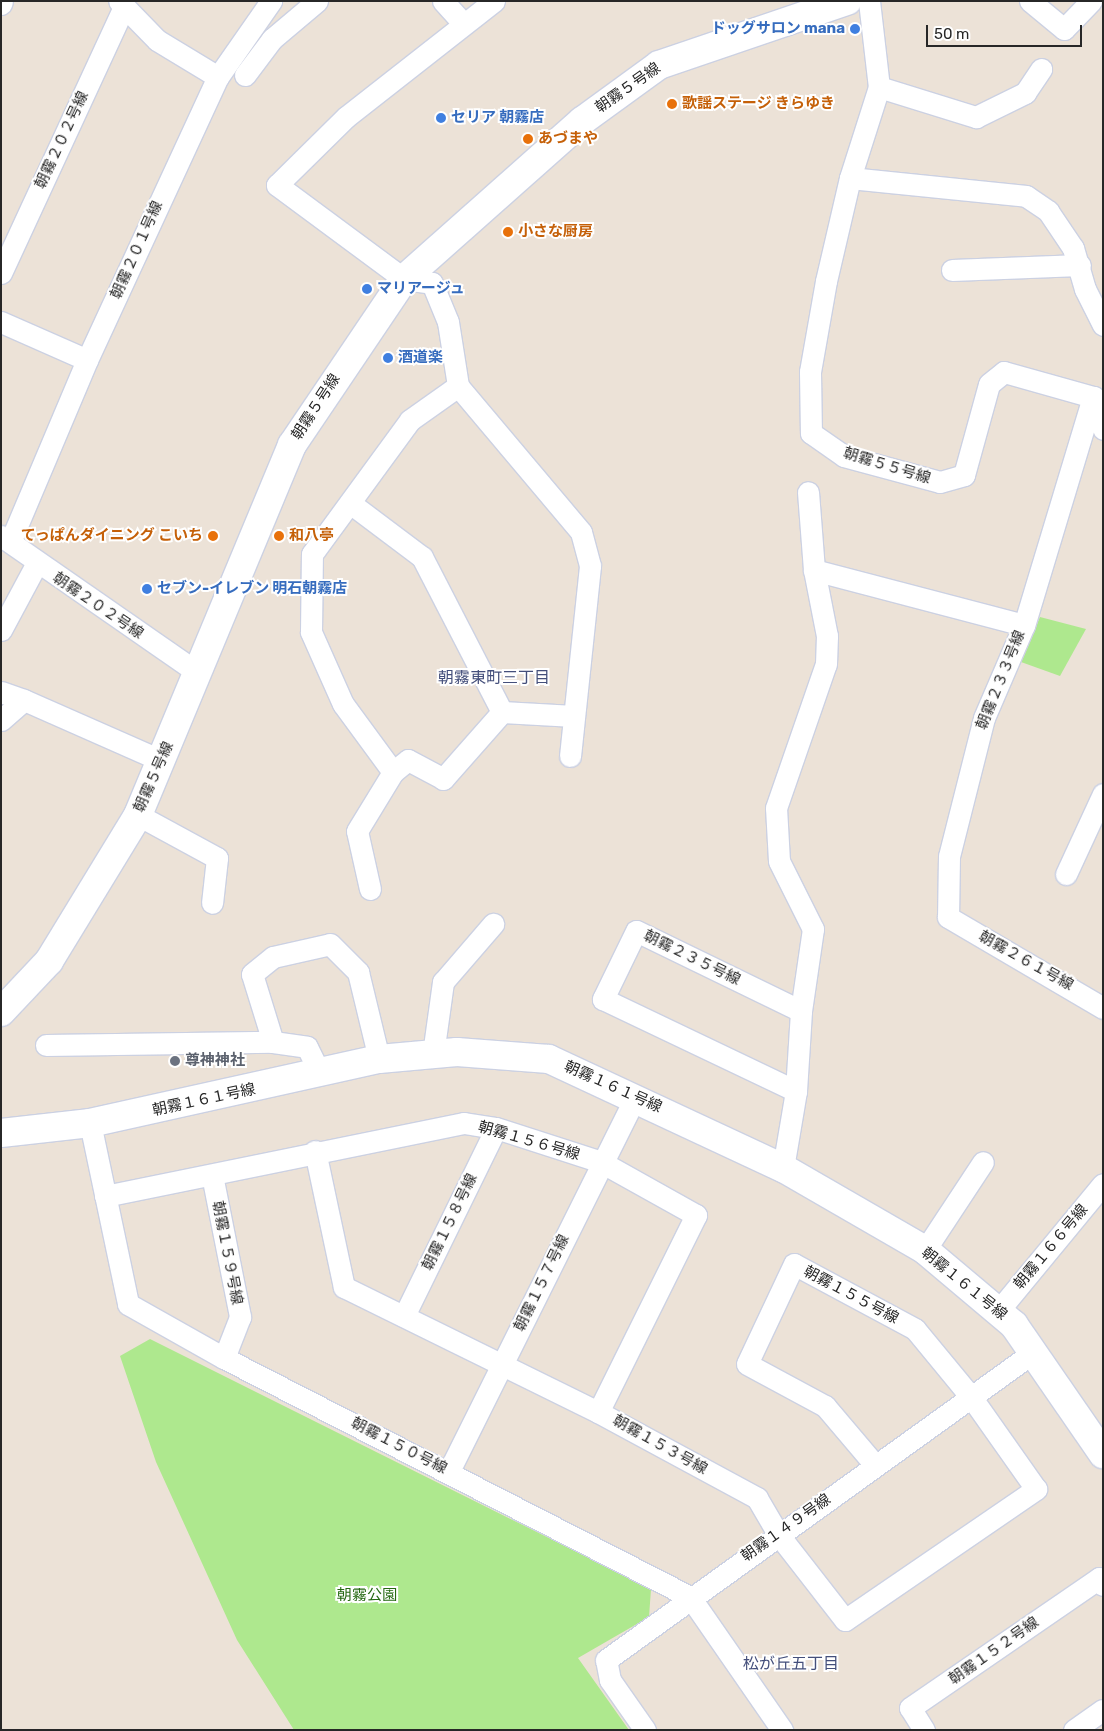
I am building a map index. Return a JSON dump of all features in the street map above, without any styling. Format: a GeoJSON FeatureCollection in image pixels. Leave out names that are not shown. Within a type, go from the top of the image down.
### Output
{"type":"FeatureCollection","features":[{"type":"Feature","properties":{"kind":"street","name":"朝霧２０１号線"},"geometry":{"type":"LineString","coordinates":[[6,538],[218,77],[271,1]]}},
{"type":"Feature","properties":{"kind":"street"},"geometry":{"type":"LineString","coordinates":[[245,75],[272,39],[317,1]]}},
{"type":"Feature","properties":{"kind":"street"},"geometry":{"type":"LineString","coordinates":[[443,1],[463,23]]}},
{"type":"Feature","properties":{"kind":"street"},"geometry":{"type":"LineString","coordinates":[[494,1],[463,23],[346,117],[277,185],[404,279],[432,283],[448,322],[458,386],[581,532],[590,566],[570,756]]}},
{"type":"Feature","properties":{"kind":"street","name":"朝霧５号線"},"geometry":{"type":"LineString","coordinates":[[1,1012],[49,961],[138,815],[292,445],[404,279],[582,121],[659,65],[847,1]]}},
{"type":"Feature","properties":{"kind":"street","name":"朝霧５５号線"},"geometry":{"type":"LineString","coordinates":[[869,1],[879,87],[850,178],[810,372],[814,399],[811,433],[844,456],[940,482],[964,474],[989,384],[1004,372],[1098,398]]}},
{"type":"Feature","properties":{"kind":"street"},"geometry":{"type":"LineString","coordinates":[[1030,1],[1064,29],[1091,1]]}},
{"type":"Feature","properties":{"kind":"street"},"geometry":{"type":"LineString","coordinates":[[121,4],[157,40],[218,77]]}},
{"type":"Feature","properties":{"kind":"street","name":"朝霧２０２号線"},"geometry":{"type":"LineString","coordinates":[[1,273],[121,4]]}},
{"type":"Feature","properties":{"kind":"street"},"geometry":{"type":"LineString","coordinates":[[879,87],[976,117],[1025,93],[1041,69]]}},
{"type":"Feature","properties":{"kind":"street"},"geometry":{"type":"LineString","coordinates":[[850,178],[1026,196],[1048,212],[1080,265],[1100,311]]}},
{"type":"Feature","properties":{"kind":"street"},"geometry":{"type":"LineString","coordinates":[[952,270],[1080,265]]}},
{"type":"Feature","properties":{"kind":"street"},"geometry":{"type":"LineString","coordinates":[[1,322],[87,360]]}},
{"type":"Feature","properties":{"kind":"street"},"geometry":{"type":"LineString","coordinates":[[393,772],[343,704],[311,632],[312,554],[410,420],[458,386]]}},
{"type":"Feature","properties":{"kind":"street"},"geometry":{"type":"LineString","coordinates":[[1098,398],[1103,429]]}},
{"type":"Feature","properties":{"kind":"street"},"geometry":{"type":"LineString","coordinates":[[1024,625],[1098,398]]}},
{"type":"Feature","properties":{"kind":"street"},"geometry":{"type":"LineString","coordinates":[[783,1168],[796,1091],[801,1011],[813,929],[779,861],[776,808],[826,664],[827,636],[814,570],[808,492]]}},
{"type":"Feature","properties":{"kind":"street"},"geometry":{"type":"LineString","coordinates":[[350,503],[422,557],[502,712]]}},
{"type":"Feature","properties":{"kind":"street","name":"朝霧２０２号線"},"geometry":{"type":"LineString","coordinates":[[6,538],[37,563],[198,673]]}},
{"type":"Feature","properties":{"kind":"street"},"geometry":{"type":"LineString","coordinates":[[1,630],[37,563]]}},
{"type":"Feature","properties":{"kind":"street","name":"朝霧２３３号線"},"geometry":{"type":"LineString","coordinates":[[814,570],[1024,625],[984,718],[949,856],[948,917]]}},
{"type":"Feature","properties":{"kind":"street"},"geometry":{"type":"LineString","coordinates":[[1,692],[24,700],[162,761]]}},
{"type":"Feature","properties":{"kind":"street"},"geometry":{"type":"LineString","coordinates":[[1,720],[24,700]]}},
{"type":"Feature","properties":{"kind":"street"},"geometry":{"type":"LineString","coordinates":[[502,712],[574,716]]}},
{"type":"Feature","properties":{"kind":"street"},"geometry":{"type":"LineString","coordinates":[[370,889],[357,831],[393,772],[408,760],[443,779],[502,712]]}},
{"type":"Feature","properties":{"kind":"street"},"geometry":{"type":"LineString","coordinates":[[1066,874],[1103,794]]}},
{"type":"Feature","properties":{"kind":"street"},"geometry":{"type":"LineString","coordinates":[[138,815],[217,858],[212,903]]}},
{"type":"Feature","properties":{"kind":"street","name":"朝霧２６１号線"},"geometry":{"type":"LineString","coordinates":[[948,917],[1103,1008]]}},
{"type":"Feature","properties":{"kind":"street"},"geometry":{"type":"LineString","coordinates":[[433,1054],[443,982],[493,924]]}},
{"type":"Feature","properties":{"kind":"street","name":"朝霧２３５号線"},"geometry":{"type":"LineString","coordinates":[[796,1091],[603,999],[636,931],[801,1011]]}},
{"type":"Feature","properties":{"kind":"street"},"geometry":{"type":"LineString","coordinates":[[273,1042],[252,974],[273,957],[330,944],[358,972],[379,1059]]}},
{"type":"Feature","properties":{"kind":"street"},"geometry":{"type":"LineString","coordinates":[[46,1044],[273,1042],[307,1047],[320,1074]]}},
{"type":"Feature","properties":{"kind":"street","name":"朝霧１６１号線"},"geometry":{"type":"LineString","coordinates":[[1,1133],[90,1124],[320,1074],[379,1059],[433,1054],[549,1059],[636,1096],[783,1168],[925,1250],[999,1310],[1035,1351],[1103,1454]]}},
{"type":"Feature","properties":{"kind":"street","name":"朝霧１５７号線"},"geometry":{"type":"LineString","coordinates":[[449,1471],[601,1162],[636,1096]]}},
{"type":"Feature","properties":{"kind":"street","name":"朝霧１５６号線"},"geometry":{"type":"LineString","coordinates":[[105,1196],[212,1175],[315,1151],[464,1123],[496,1128],[601,1162],[696,1215],[598,1412]]}},
{"type":"Feature","properties":{"kind":"street","name":"朝霧１５０号線"},"geometry":{"type":"LineString","coordinates":[[90,1124],[128,1304],[224,1358],[449,1471],[690,1596],[782,1730]]}},
{"type":"Feature","properties":{"kind":"street","name":"朝霧１５８号線"},"geometry":{"type":"LineString","coordinates":[[404,1316],[496,1128]]}},
{"type":"Feature","properties":{"kind":"street","name":"朝霧１５３号線"},"geometry":{"type":"LineString","coordinates":[[315,1151],[344,1287],[501,1367],[598,1412],[757,1498],[778,1534],[845,1620],[1036,1489],[971,1397]]}},
{"type":"Feature","properties":{"kind":"street"},"geometry":{"type":"LineString","coordinates":[[925,1250],[983,1162]]}},
{"type":"Feature","properties":{"kind":"street","name":"朝霧１５９号線"},"geometry":{"type":"LineString","coordinates":[[212,1175],[240,1317],[224,1358]]}},
{"type":"Feature","properties":{"kind":"street","name":"朝霧１６６号線"},"geometry":{"type":"LineString","coordinates":[[999,1310],[1103,1184]]}},
{"type":"Feature","properties":{"kind":"street","name":"朝霧１５５号線"},"geometry":{"type":"LineString","coordinates":[[875,1465],[824,1406],[747,1364],[794,1264],[915,1329],[971,1397]]}},
{"type":"Feature","properties":{"kind":"street","name":"朝霧１４９号線"},"geometry":{"type":"LineString","coordinates":[[645,1730],[610,1680],[606,1660],[690,1596],[1035,1351]]}},
{"type":"Feature","properties":{"kind":"street","name":"朝霧１５２号線"},"geometry":{"type":"LineString","coordinates":[[924,1730],[910,1708],[1101,1581]]}},
{"type":"Feature","properties":{"kind":"street"},"geometry":{"type":"LineString","coordinates":[[1074,1730],[1103,1710]]}},
{"type":"Feature","properties":{"kind":"green space"},"geometry":{"type":"Polygon","coordinates":[[[1040,617],[1086,629],[1060,676],[1021,662],[1040,617]]]}},
{"type":"Feature","properties":{"kind":"green space","name":"朝霧公園"},"geometry":{"type":"Polygon","coordinates":[[[150,1339],[651,1589],[649,1617],[578,1658],[629,1730],[294,1730],[237,1640],[156,1462],[120,1356],[150,1339]]]}},
{"type":"Feature","properties":{"kind":"place","name":"ドッグサロン mana"},"geometry":{"type":"Point","coordinates":[855,29]}},
{"type":"Feature","properties":{"kind":"place","name":"歌謡ステージ きらゆき"},"geometry":{"type":"Point","coordinates":[672,104]}},
{"type":"Feature","properties":{"kind":"place","name":"セリア 朝霧店"},"geometry":{"type":"Point","coordinates":[441,118]}},
{"type":"Feature","properties":{"kind":"place","name":"あづまや"},"geometry":{"type":"Point","coordinates":[528,139]}},
{"type":"Feature","properties":{"kind":"place","name":"小さな厨房"},"geometry":{"type":"Point","coordinates":[508,232]}},
{"type":"Feature","properties":{"kind":"place","name":"マリアージュ"},"geometry":{"type":"Point","coordinates":[367,289]}},
{"type":"Feature","properties":{"kind":"place","name":"酒道楽"},"geometry":{"type":"Point","coordinates":[388,358]}},
{"type":"Feature","properties":{"kind":"place","name":"てっぱんダイニング こいち"},"geometry":{"type":"Point","coordinates":[213,536]}},
{"type":"Feature","properties":{"kind":"place","name":"和八亭"},"geometry":{"type":"Point","coordinates":[279,536]}},
{"type":"Feature","properties":{"kind":"place","name":"セブン-イレブン 明石朝霧店"},"geometry":{"type":"Point","coordinates":[147,589]}},
{"type":"Feature","properties":{"kind":"place","name":"尊神神社"},"geometry":{"type":"Point","coordinates":[175,1061]}},
{"type":"Feature","properties":{"kind":"district","name":"朝霧東町三丁目"},"geometry":{"type":"Point","coordinates":[494,678]}},
{"type":"Feature","properties":{"kind":"district","name":"松が丘五丁目"},"geometry":{"type":"Point","coordinates":[791,1664]}}]}
